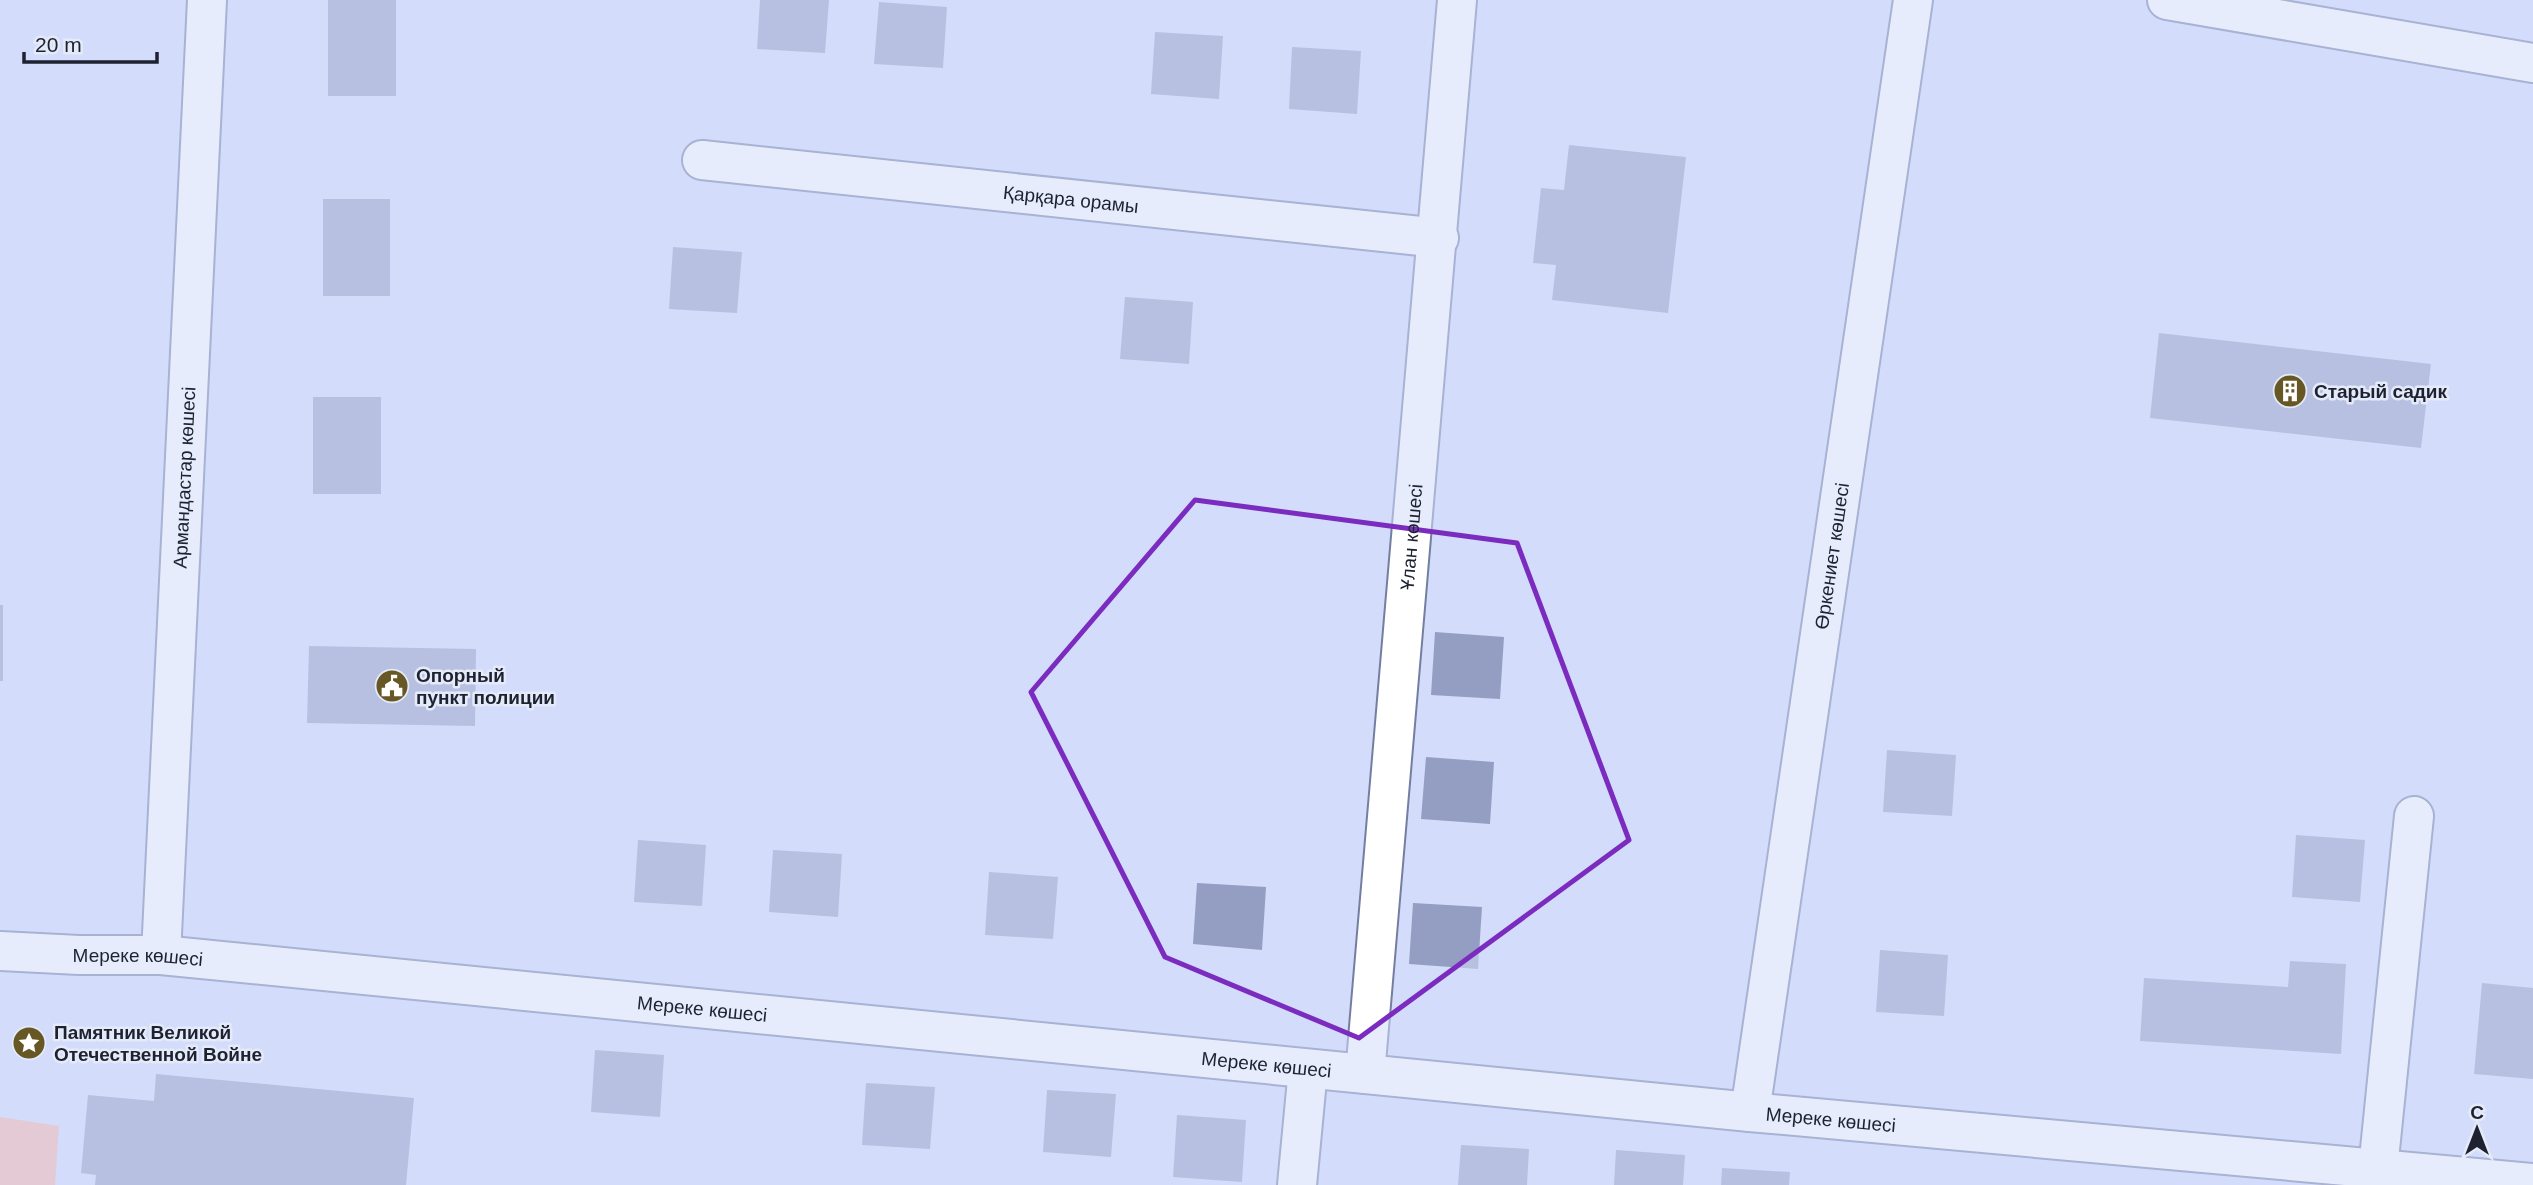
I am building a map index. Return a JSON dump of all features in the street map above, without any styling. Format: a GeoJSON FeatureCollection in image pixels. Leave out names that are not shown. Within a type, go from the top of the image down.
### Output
{"type":"FeatureCollection","features":[{"type":"Feature","properties":{"kind":"street","name":"Армандастар көшесі"},"geometry":{"type":"LineString","coordinates":[[161,955],[207,0]]}},
{"type":"Feature","properties":{"kind":"street","name":"Ұлан көшесі"},"geometry":{"type":"LineString","coordinates":[[1365,1074],[1439,238],[1457,0]]}},
{"type":"Feature","properties":{"kind":"street","name":"Өркениет көшесі"},"geometry":{"type":"LineString","coordinates":[[1750,1112],[1913,0]]}},
{"type":"Feature","properties":{"kind":"street"},"geometry":{"type":"LineString","coordinates":[[2167,0],[2533,63]]}},
{"type":"Feature","properties":{"kind":"street","name":"Қарқара орамы"},"geometry":{"type":"LineString","coordinates":[[702,160],[1439,238]]}},
{"type":"Feature","properties":{"kind":"street"},"geometry":{"type":"LineString","coordinates":[[2378,1169],[2414,816]]}},
{"type":"Feature","properties":{"kind":"street","name":"Мереке көшесі"},"geometry":{"type":"LineString","coordinates":[[0,951],[161,955],[1750,1112],[2533,1183]]}},
{"type":"Feature","properties":{"kind":"street"},"geometry":{"type":"LineString","coordinates":[[1297,1185],[1308,1069]]}},
{"type":"Feature","properties":{"kind":"highlighted area"},"geometry":{"type":"Polygon","coordinates":[[[1195,500],[1517,543],[1629,840],[1359,1038],[1165,957],[1031,692],[1195,500]]]}},
{"type":"Feature","properties":{"kind":"shaded area"},"geometry":{"type":"Polygon","coordinates":[[[0,1117],[59,1126],[55,1185],[0,1185],[0,1117]]]}},
{"type":"Feature","properties":{"kind":"building"},"geometry":{"type":"Polygon","coordinates":[[[328,0],[396,0],[396,96],[328,96],[328,0]]]}},
{"type":"Feature","properties":{"kind":"building"},"geometry":{"type":"Polygon","coordinates":[[[760,0],[829,0],[825,53],[757,49],[760,0]]]}},
{"type":"Feature","properties":{"kind":"building"},"geometry":{"type":"Polygon","coordinates":[[[879,2],[947,7],[943,68],[874,64],[879,2]]]}},
{"type":"Feature","properties":{"kind":"building"},"geometry":{"type":"Polygon","coordinates":[[[1155,32],[1223,36],[1219,99],[1151,94],[1155,32]]]}},
{"type":"Feature","properties":{"kind":"building"},"geometry":{"type":"Polygon","coordinates":[[[1292,47],[1361,51],[1357,114],[1289,109],[1292,47]]]}},
{"type":"Feature","properties":{"kind":"building"},"geometry":{"type":"Polygon","coordinates":[[[1569,145],[1686,157],[1668,313],[1552,300],[1556,265],[1533,263],[1541,188],[1564,190],[1569,145]]]}},
{"type":"Feature","properties":{"kind":"building"},"geometry":{"type":"Polygon","coordinates":[[[323,199],[390,199],[390,296],[323,296],[323,199]]]}},
{"type":"Feature","properties":{"kind":"building"},"geometry":{"type":"Polygon","coordinates":[[[673,247],[742,252],[737,313],[669,309],[673,247]]]}},
{"type":"Feature","properties":{"kind":"building"},"geometry":{"type":"Polygon","coordinates":[[[1125,297],[1193,302],[1189,364],[1120,359],[1125,297]]]}},
{"type":"Feature","properties":{"kind":"building","name":"Старый садик"},"geometry":{"type":"Polygon","coordinates":[[[2159,333],[2431,364],[2421,448],[2150,418],[2159,333]]]}},
{"type":"Feature","properties":{"kind":"building"},"geometry":{"type":"Polygon","coordinates":[[[313,397],[381,397],[381,494],[313,494],[313,397]]]}},
{"type":"Feature","properties":{"kind":"building"},"geometry":{"type":"Polygon","coordinates":[[[0,605],[3,605],[3,681],[0,681],[0,605]]]}},
{"type":"Feature","properties":{"kind":"building"},"geometry":{"type":"Polygon","coordinates":[[[1435,632],[1504,637],[1500,699],[1431,695],[1435,632]]]}},
{"type":"Feature","properties":{"kind":"building","name":"Опорный пункт полиции"},"geometry":{"type":"Polygon","coordinates":[[[309,646],[476,649],[475,726],[307,723],[309,646]]]}},
{"type":"Feature","properties":{"kind":"building"},"geometry":{"type":"Polygon","coordinates":[[[1887,750],[1956,755],[1952,816],[1883,812],[1887,750]]]}},
{"type":"Feature","properties":{"kind":"building"},"geometry":{"type":"Polygon","coordinates":[[[1426,757],[1494,762],[1490,824],[1421,819],[1426,757]]]}},
{"type":"Feature","properties":{"kind":"building"},"geometry":{"type":"Polygon","coordinates":[[[2296,835],[2365,840],[2360,902],[2292,897],[2296,835]]]}},
{"type":"Feature","properties":{"kind":"building"},"geometry":{"type":"Polygon","coordinates":[[[638,840],[706,845],[702,906],[634,902],[638,840]]]}},
{"type":"Feature","properties":{"kind":"building"},"geometry":{"type":"Polygon","coordinates":[[[773,850],[842,854],[838,917],[769,912],[773,850]]]}},
{"type":"Feature","properties":{"kind":"building"},"geometry":{"type":"Polygon","coordinates":[[[989,872],[1058,877],[1053,939],[985,935],[989,872]]]}},
{"type":"Feature","properties":{"kind":"building"},"geometry":{"type":"Polygon","coordinates":[[[1197,883],[1266,887],[1262,950],[1193,944],[1197,883]]]}},
{"type":"Feature","properties":{"kind":"building"},"geometry":{"type":"Polygon","coordinates":[[[1413,903],[1482,907],[1478,969],[1409,964],[1413,903]]]}},
{"type":"Feature","properties":{"kind":"building"},"geometry":{"type":"Polygon","coordinates":[[[1880,950],[1948,955],[1944,1016],[1876,1012],[1880,950]]]}},
{"type":"Feature","properties":{"kind":"building"},"geometry":{"type":"Polygon","coordinates":[[[2290,961],[2346,964],[2341,1054],[2140,1041],[2144,978],[2288,987],[2290,961]]]}},
{"type":"Feature","properties":{"kind":"building"},"geometry":{"type":"Polygon","coordinates":[[[2482,983],[2533,988],[2533,1079],[2474,1074],[2482,983]]]}},
{"type":"Feature","properties":{"kind":"building"},"geometry":{"type":"Polygon","coordinates":[[[595,1050],[664,1055],[660,1117],[591,1112],[595,1050]]]}},
{"type":"Feature","properties":{"kind":"building"},"geometry":{"type":"Polygon","coordinates":[[[156,1074],[414,1098],[406,1185],[95,1185],[96,1175],[81,1173],[88,1095],[154,1101],[156,1074]]]}},
{"type":"Feature","properties":{"kind":"building"},"geometry":{"type":"Polygon","coordinates":[[[866,1083],[935,1087],[930,1149],[862,1145],[866,1083]]]}},
{"type":"Feature","properties":{"kind":"building"},"geometry":{"type":"Polygon","coordinates":[[[1047,1090],[1116,1094],[1111,1157],[1043,1152],[1047,1090]]]}},
{"type":"Feature","properties":{"kind":"building"},"geometry":{"type":"Polygon","coordinates":[[[1177,1115],[1246,1120],[1242,1182],[1173,1177],[1177,1115]]]}},
{"type":"Feature","properties":{"kind":"building"},"geometry":{"type":"Polygon","coordinates":[[[1461,1145],[1529,1149],[1527,1185],[1458,1185],[1461,1145]]]}},
{"type":"Feature","properties":{"kind":"building"},"geometry":{"type":"Polygon","coordinates":[[[1616,1150],[1685,1155],[1683,1185],[1614,1185],[1616,1150]]]}},
{"type":"Feature","properties":{"kind":"building"},"geometry":{"type":"Polygon","coordinates":[[[1722,1168],[1790,1172],[1789,1185],[1721,1185],[1722,1168]]]}},
{"type":"Feature","properties":{"kind":"place","name":"Старый садик"},"geometry":{"type":"Point","coordinates":[2290,391]}},
{"type":"Feature","properties":{"kind":"place","name":"Опорный пункт полиции"},"geometry":{"type":"Point","coordinates":[392,686]}},
{"type":"Feature","properties":{"kind":"place","name":"Памятник Великой Отечественной Войне"},"geometry":{"type":"Point","coordinates":[29,1043]}}]}
